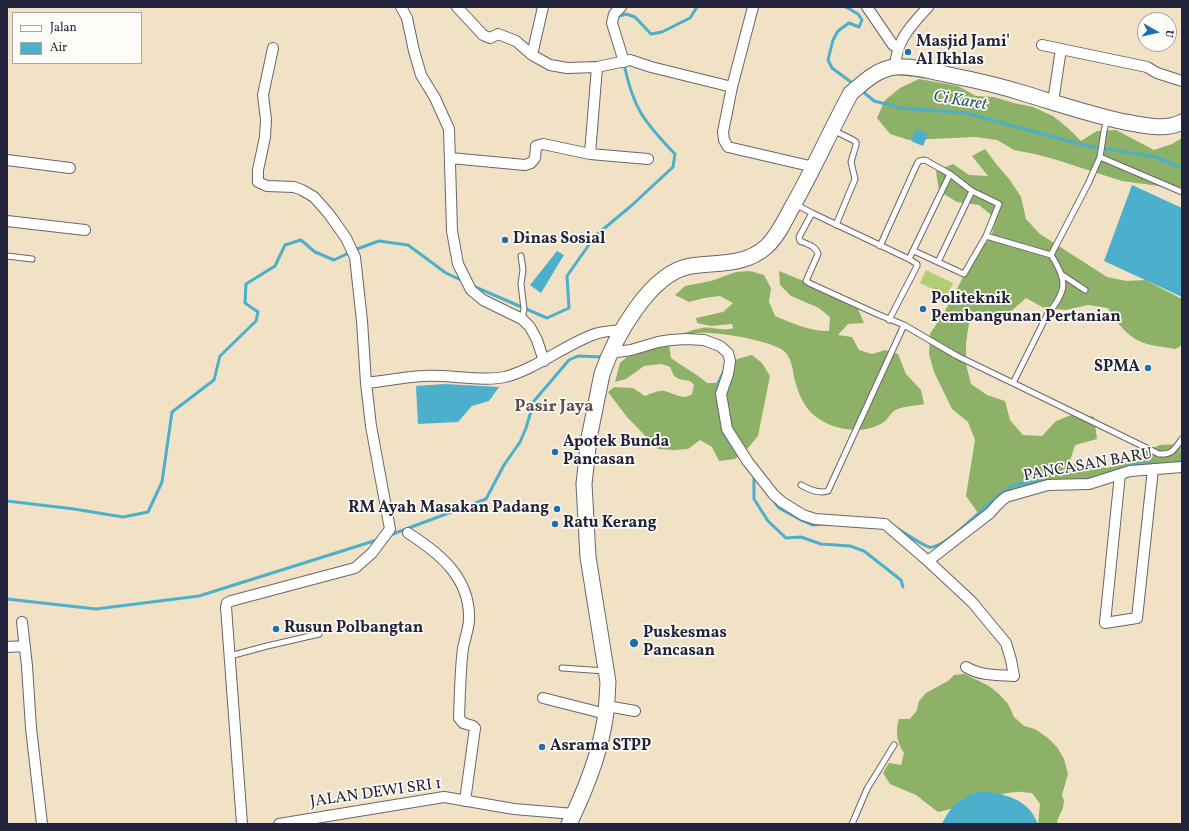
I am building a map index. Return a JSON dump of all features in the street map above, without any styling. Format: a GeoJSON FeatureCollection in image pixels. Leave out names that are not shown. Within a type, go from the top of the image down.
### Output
{"type":"FeatureCollection","features":[{"type":"Feature","properties":{"kind":"main road"},"geometry":{"type":"LineString","coordinates":[[571,819],[593,766],[601,741],[606,710],[608,682],[588,557],[584,484],[589,438],[606,364],[622,330],[650,292],[662,279],[676,270],[689,266],[735,262],[750,257],[766,247],[777,234],[794,204],[851,93],[865,80],[882,71],[895,68],[912,68],[968,79],[1107,118],[1159,127],[1170,126],[1182,122]]}},
{"type":"Feature","properties":{"kind":"street"},"geometry":{"type":"LineString","coordinates":[[401,7],[407,18],[414,52],[421,75],[436,98],[449,129],[452,231],[458,264],[471,290],[483,300],[523,314],[537,340],[544,361]]}},
{"type":"Feature","properties":{"kind":"street"},"geometry":{"type":"LineString","coordinates":[[457,7],[482,35],[490,38],[498,34],[516,41],[532,55],[550,65],[567,68],[597,67],[627,61],[732,87]]}},
{"type":"Feature","properties":{"kind":"street"},"geometry":{"type":"LineString","coordinates":[[532,55],[543,7]]}},
{"type":"Feature","properties":{"kind":"street"},"geometry":{"type":"LineString","coordinates":[[621,7],[614,14],[612,23],[627,61]]}},
{"type":"Feature","properties":{"kind":"street"},"geometry":{"type":"LineString","coordinates":[[753,7],[732,87],[723,132],[724,140],[728,147],[814,167]]}},
{"type":"Feature","properties":{"kind":"street"},"geometry":{"type":"LineString","coordinates":[[867,7],[893,45],[898,48]]}},
{"type":"Feature","properties":{"kind":"street"},"geometry":{"type":"LineString","coordinates":[[895,68],[898,48],[907,30],[928,7]]}},
{"type":"Feature","properties":{"kind":"street"},"geometry":{"type":"LineString","coordinates":[[1042,45],[1147,67],[1163,76],[1182,81]]}},
{"type":"Feature","properties":{"kind":"street"},"geometry":{"type":"LineString","coordinates":[[242,824],[229,656],[227,603],[231,600],[355,568],[372,553],[390,529],[371,426],[355,257],[346,238],[322,205],[314,197],[294,187],[267,186],[258,182],[258,170],[265,138],[266,120],[263,95],[273,48]]}},
{"type":"Feature","properties":{"kind":"street"},"geometry":{"type":"LineString","coordinates":[[1052,102],[1061,49]]}},
{"type":"Feature","properties":{"kind":"street"},"geometry":{"type":"LineString","coordinates":[[590,154],[597,67]]}},
{"type":"Feature","properties":{"kind":"street"},"geometry":{"type":"LineString","coordinates":[[450,158],[525,165],[531,163],[535,158],[536,146],[544,144],[590,154],[648,159]]}},
{"type":"Feature","properties":{"kind":"street"},"geometry":{"type":"LineString","coordinates":[[7,160],[70,168]]}},
{"type":"Feature","properties":{"kind":"street"},"geometry":{"type":"LineString","coordinates":[[7,221],[84,230]]}},
{"type":"Feature","properties":{"kind":"street"},"geometry":{"type":"LineString","coordinates":[[366,383],[422,376],[497,378],[522,371],[594,334],[622,330]]}},
{"type":"Feature","properties":{"kind":"street"},"geometry":{"type":"LineString","coordinates":[[606,364],[630,350],[658,342],[686,339],[704,340],[720,346],[728,353],[730,361],[728,374],[721,394],[727,429],[748,462],[774,495],[782,502],[803,515],[815,519],[885,524],[910,544],[972,602],[1006,643],[1014,676],[982,674],[974,672],[966,667]]}},
{"type":"Feature","properties":{"kind":"street","name":"PANCASAN BARU"},"geometry":{"type":"LineString","coordinates":[[928,561],[990,513],[999,502],[1006,497],[1048,485],[1089,484],[1130,471],[1182,466]]}},
{"type":"Feature","properties":{"kind":"street"},"geometry":{"type":"LineString","coordinates":[[1120,474],[1105,623],[1137,618],[1153,469]]}},
{"type":"Feature","properties":{"kind":"street"},"geometry":{"type":"LineString","coordinates":[[408,534],[450,566],[464,589],[468,606],[469,622],[463,649],[459,718],[463,723],[475,728],[465,800]]}},
{"type":"Feature","properties":{"kind":"street"},"geometry":{"type":"LineString","coordinates":[[22,622],[30,728],[42,824]]}},
{"type":"Feature","properties":{"kind":"street"},"geometry":{"type":"LineString","coordinates":[[7,647],[25,646]]}},
{"type":"Feature","properties":{"kind":"street"},"geometry":{"type":"LineString","coordinates":[[544,698],[606,710],[635,711]]}},
{"type":"Feature","properties":{"kind":"street","name":"JALAN DEWI SRI 1"},"geometry":{"type":"LineString","coordinates":[[279,824],[444,797],[571,819]]}},
{"type":"Feature","properties":{"kind":"lane"},"geometry":{"type":"LineString","coordinates":[[1051,255],[1088,184],[1100,154],[1107,118]]}},
{"type":"Feature","properties":{"kind":"lane"},"geometry":{"type":"LineString","coordinates":[[833,130],[856,142],[851,162],[855,179],[836,225]]}},
{"type":"Feature","properties":{"kind":"lane"},"geometry":{"type":"LineString","coordinates":[[1100,154],[1182,192]]}},
{"type":"Feature","properties":{"kind":"lane"},"geometry":{"type":"LineString","coordinates":[[880,246],[919,161],[930,161],[972,191],[999,204],[986,236],[964,274],[914,251]]}},
{"type":"Feature","properties":{"kind":"lane"},"geometry":{"type":"LineString","coordinates":[[909,259],[950,174]]}},
{"type":"Feature","properties":{"kind":"lane"},"geometry":{"type":"LineString","coordinates":[[938,262],[972,191]]}},
{"type":"Feature","properties":{"kind":"lane"},"geometry":{"type":"LineString","coordinates":[[794,204],[917,264],[889,320]]}},
{"type":"Feature","properties":{"kind":"lane"},"geometry":{"type":"LineString","coordinates":[[812,213],[799,237],[800,240],[817,250],[818,254],[806,281],[809,283],[889,320],[904,325],[956,356],[1159,454],[1169,454],[1182,439]]}},
{"type":"Feature","properties":{"kind":"lane"},"geometry":{"type":"LineString","coordinates":[[986,236],[1051,255],[1064,283],[1062,291],[1044,321],[1013,383]]}},
{"type":"Feature","properties":{"kind":"lane"},"geometry":{"type":"LineString","coordinates":[[7,256],[32,259]]}},
{"type":"Feature","properties":{"kind":"lane"},"geometry":{"type":"LineString","coordinates":[[521,256],[523,270],[521,284],[523,314]]}},
{"type":"Feature","properties":{"kind":"lane"},"geometry":{"type":"LineString","coordinates":[[1061,274],[1085,290]]}},
{"type":"Feature","properties":{"kind":"lane"},"geometry":{"type":"LineString","coordinates":[[801,485],[810,490],[823,493],[828,491],[904,325]]}},
{"type":"Feature","properties":{"kind":"lane"},"geometry":{"type":"LineString","coordinates":[[229,656],[319,634]]}},
{"type":"Feature","properties":{"kind":"lane"},"geometry":{"type":"LineString","coordinates":[[562,668],[606,671]]}},
{"type":"Feature","properties":{"kind":"lane"},"geometry":{"type":"LineString","coordinates":[[852,824],[867,789],[894,745]]}},
{"type":"Feature","properties":{"kind":"green space"},"geometry":{"type":"Polygon","coordinates":[[[919,79],[958,86],[976,96],[994,97],[1033,107],[1053,116],[1081,141],[1097,131],[1116,130],[1154,150],[1172,144],[1182,138],[1182,187],[1166,187],[1122,181],[1057,160],[1014,150],[997,140],[975,137],[909,140],[890,134],[877,118],[885,100],[900,88],[919,79]]]}},
{"type":"Feature","properties":{"kind":"green space"},"geometry":{"type":"Polygon","coordinates":[[[985,149],[1010,180],[1021,197],[1026,219],[1040,234],[1107,277],[1127,281],[1145,280],[1182,299],[1182,345],[1176,349],[1151,345],[1137,340],[1124,330],[1108,308],[1088,305],[1066,310],[1044,308],[1026,298],[1009,313],[988,313],[969,323],[966,343],[966,364],[971,384],[987,395],[1005,401],[1010,420],[1023,435],[1042,436],[1056,421],[1076,413],[1094,417],[1097,439],[1075,445],[1069,464],[1106,468],[1124,464],[1142,453],[1160,445],[1180,444],[1182,466],[1060,485],[998,502],[978,513],[966,496],[975,440],[968,422],[952,409],[934,372],[929,354],[930,334],[951,301],[968,267],[991,237],[996,219],[979,205],[957,202],[939,191],[936,171],[953,164],[969,175],[988,176],[972,156],[985,149]]]}},
{"type":"Feature","properties":{"kind":"green space"},"geometry":{"type":"Polygon","coordinates":[[[926,270],[953,283],[947,296],[920,283],[926,270]]]}},
{"type":"Feature","properties":{"kind":"green space"},"geometry":{"type":"Polygon","coordinates":[[[750,271],[764,275],[771,288],[769,302],[775,316],[808,328],[829,331],[830,317],[819,308],[791,296],[780,285],[779,271],[848,299],[858,309],[864,323],[848,324],[838,335],[852,337],[859,350],[872,354],[885,350],[898,354],[906,374],[921,390],[924,404],[897,409],[884,422],[868,429],[851,430],[830,425],[815,416],[804,403],[797,387],[789,357],[785,352],[756,340],[716,333],[697,333],[686,336],[669,344],[671,358],[707,383],[720,383],[737,359],[752,355],[762,363],[770,376],[758,436],[748,448],[735,459],[719,461],[712,447],[700,440],[688,449],[658,449],[627,417],[608,392],[614,387],[633,388],[645,396],[662,391],[685,397],[692,394],[694,385],[690,381],[679,379],[674,376],[670,367],[660,364],[644,366],[626,379],[615,382],[620,363],[627,357],[692,330],[702,328],[733,328],[732,324],[711,326],[697,323],[696,318],[723,312],[733,303],[720,296],[689,302],[675,295],[685,286],[711,281],[736,272],[750,271]]]}},
{"type":"Feature","properties":{"kind":"green space"},"geometry":{"type":"Polygon","coordinates":[[[965,674],[989,686],[1008,704],[1014,717],[1024,726],[1035,729],[1048,738],[1057,747],[1064,759],[1068,774],[1062,795],[1064,801],[1063,808],[1057,821],[1058,824],[1038,824],[1040,804],[1032,793],[1006,793],[938,812],[916,795],[890,784],[883,773],[889,763],[901,765],[904,753],[897,737],[899,719],[910,719],[917,710],[919,701],[926,693],[948,681],[954,675],[965,674]]]}},
{"type":"Feature","properties":{"kind":"water"},"geometry":{"type":"Polygon","coordinates":[[[916,129],[928,134],[923,146],[911,141],[916,129]]]}},
{"type":"Feature","properties":{"kind":"water"},"geometry":{"type":"Polygon","coordinates":[[[1132,185],[1182,208],[1182,297],[1104,261],[1132,185]]]}},
{"type":"Feature","properties":{"kind":"water"},"geometry":{"type":"Polygon","coordinates":[[[557,251],[564,255],[541,293],[530,285],[557,251]]]}},
{"type":"Feature","properties":{"kind":"water"},"geometry":{"type":"Polygon","coordinates":[[[445,384],[499,387],[489,401],[472,406],[458,422],[418,424],[416,386],[445,384]]]}},
{"type":"Feature","properties":{"kind":"water"},"geometry":{"type":"Polygon","coordinates":[[[980,791],[1015,799],[1028,808],[1034,815],[1038,824],[942,824],[949,812],[957,803],[967,796],[980,791]]]}},
{"type":"Feature","properties":{"kind":"waterway"},"geometry":{"type":"LineString","coordinates":[[616,17],[626,14],[635,17],[651,34],[662,32],[690,18],[697,7]]}},
{"type":"Feature","properties":{"kind":"waterway","name":"Ci Karet"},"geometry":{"type":"LineString","coordinates":[[846,7],[858,14],[862,20],[859,27],[849,23],[838,31],[833,40],[828,60],[832,68],[855,85]]}},
{"type":"Feature","properties":{"kind":"waterway"},"geometry":{"type":"LineString","coordinates":[[473,286],[547,318],[569,308],[567,276],[595,236],[631,206],[673,167],[675,154],[655,133],[641,114],[631,92],[624,64]]}},
{"type":"Feature","properties":{"kind":"waterway","name":"Ci Karet"},"geometry":{"type":"LineString","coordinates":[[861,90],[874,101],[902,108],[966,113],[1083,145],[1156,157],[1182,168]]}},
{"type":"Feature","properties":{"kind":"waterway"},"geometry":{"type":"LineString","coordinates":[[7,501],[74,509],[123,517],[148,512],[162,482],[172,412],[214,380],[220,356],[256,321],[258,312],[245,303],[246,284],[275,266],[285,245],[301,240],[315,252],[334,260],[379,241],[408,245],[446,273],[463,281]]}},
{"type":"Feature","properties":{"kind":"waterway"},"geometry":{"type":"LineString","coordinates":[[390,535],[486,499],[504,465],[520,442],[534,401],[569,360],[578,356],[604,357]]}},
{"type":"Feature","properties":{"kind":"waterway"},"geometry":{"type":"LineString","coordinates":[[718,391],[718,383],[725,369]]}},
{"type":"Feature","properties":{"kind":"waterway"},"geometry":{"type":"LineString","coordinates":[[723,430],[724,435],[731,444]]}},
{"type":"Feature","properties":{"kind":"waterway"},"geometry":{"type":"LineString","coordinates":[[1169,464],[1182,461]]}},
{"type":"Feature","properties":{"kind":"waterway"},"geometry":{"type":"LineString","coordinates":[[1127,467],[1136,464],[1155,464]]}},
{"type":"Feature","properties":{"kind":"waterway"},"geometry":{"type":"LineString","coordinates":[[754,477],[754,499],[768,521],[786,538],[801,537],[821,544],[850,546],[864,551],[901,580],[903,587]]}},
{"type":"Feature","properties":{"kind":"waterway"},"geometry":{"type":"LineString","coordinates":[[895,527],[926,546],[937,546],[947,540],[1006,490],[1019,484],[1046,481]]}},
{"type":"Feature","properties":{"kind":"waterway"},"geometry":{"type":"LineString","coordinates":[[773,500],[779,508],[801,520],[813,525],[826,524]]}},
{"type":"Feature","properties":{"kind":"waterway"},"geometry":{"type":"LineString","coordinates":[[7,599],[96,609],[199,596],[377,540]]}},
{"type":"Feature","properties":{"kind":"place","name":"Masjid Jami' Al Ikhlas"},"geometry":{"type":"Point","coordinates":[908,52]}},
{"type":"Feature","properties":{"kind":"place","name":"Dinas Sosial"},"geometry":{"type":"Point","coordinates":[505,240]}},
{"type":"Feature","properties":{"kind":"place","name":"Politeknik Pembangunan Pertanian"},"geometry":{"type":"Point","coordinates":[923,309]}},
{"type":"Feature","properties":{"kind":"place","name":"SPMA"},"geometry":{"type":"Point","coordinates":[1148,368]}},
{"type":"Feature","properties":{"kind":"place","name":"Apotek Bunda Pancasan"},"geometry":{"type":"Point","coordinates":[555,452]}},
{"type":"Feature","properties":{"kind":"place","name":"RM Ayah Masakan Padang"},"geometry":{"type":"Point","coordinates":[557,509]}},
{"type":"Feature","properties":{"kind":"place","name":"Ratu Kerang"},"geometry":{"type":"Point","coordinates":[555,524]}},
{"type":"Feature","properties":{"kind":"place","name":"Rusun Polbangtan"},"geometry":{"type":"Point","coordinates":[276,629]}},
{"type":"Feature","properties":{"kind":"place","name":"Puskesmas Pancasan"},"geometry":{"type":"Point","coordinates":[634,643]}},
{"type":"Feature","properties":{"kind":"place","name":"Asrama STPP"},"geometry":{"type":"Point","coordinates":[542,747]}},
{"type":"Feature","properties":{"kind":"district","name":"Pasir Jaya"},"geometry":{"type":"Point","coordinates":[554,408]}}]}
